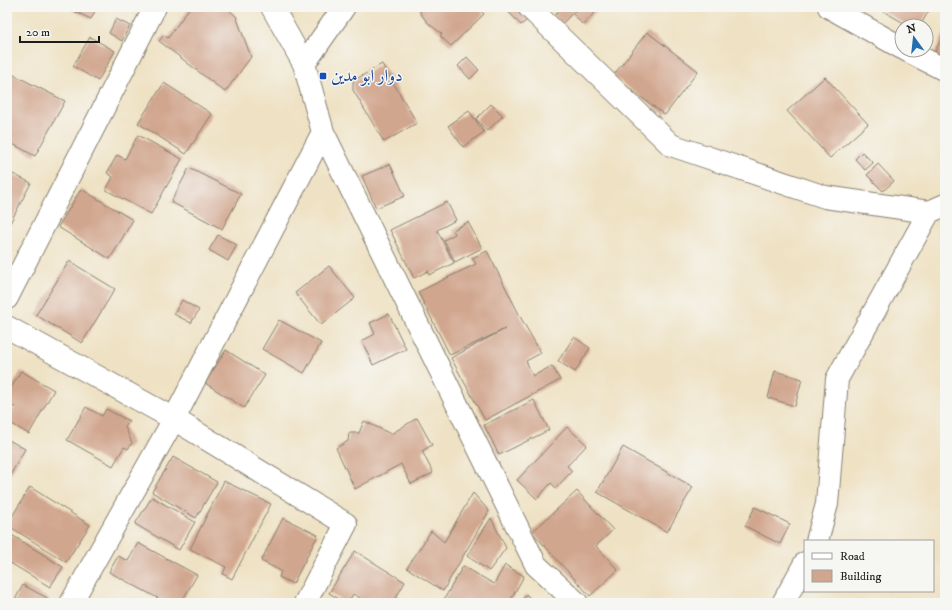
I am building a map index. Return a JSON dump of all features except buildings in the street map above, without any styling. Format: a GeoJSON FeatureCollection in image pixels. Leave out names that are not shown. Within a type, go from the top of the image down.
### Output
{"type":"FeatureCollection","features":[{"type":"Feature","properties":{"kind":"street"},"geometry":{"type":"LineString","coordinates":[[7,298],[155,7]]}},
{"type":"Feature","properties":{"kind":"street"},"geometry":{"type":"LineString","coordinates":[[272,7],[304,64],[323,132],[536,564],[577,603]]}},
{"type":"Feature","properties":{"kind":"street"},"geometry":{"type":"LineString","coordinates":[[304,64],[344,7]]}},
{"type":"Feature","properties":{"kind":"street"},"geometry":{"type":"LineString","coordinates":[[529,7],[671,145],[825,197],[937,208],[837,379],[827,504],[817,540]]}},
{"type":"Feature","properties":{"kind":"street"},"geometry":{"type":"LineString","coordinates":[[829,7],[894,44]]}},
{"type":"Feature","properties":{"kind":"street"},"geometry":{"type":"LineString","coordinates":[[922,58],[945,70]]}},
{"type":"Feature","properties":{"kind":"street"},"geometry":{"type":"LineString","coordinates":[[71,603],[174,419],[323,132]]}},
{"type":"Feature","properties":{"kind":"street"},"geometry":{"type":"LineString","coordinates":[[7,327],[174,419],[346,524],[305,603]]}},
{"type":"Feature","properties":{"kind":"street"},"geometry":{"type":"LineString","coordinates":[[783,603],[804,565]]}},
{"type":"Feature","properties":{"kind":"place","name":"دوار ابو مدين"},"geometry":{"type":"Point","coordinates":[323,76]}}]}
